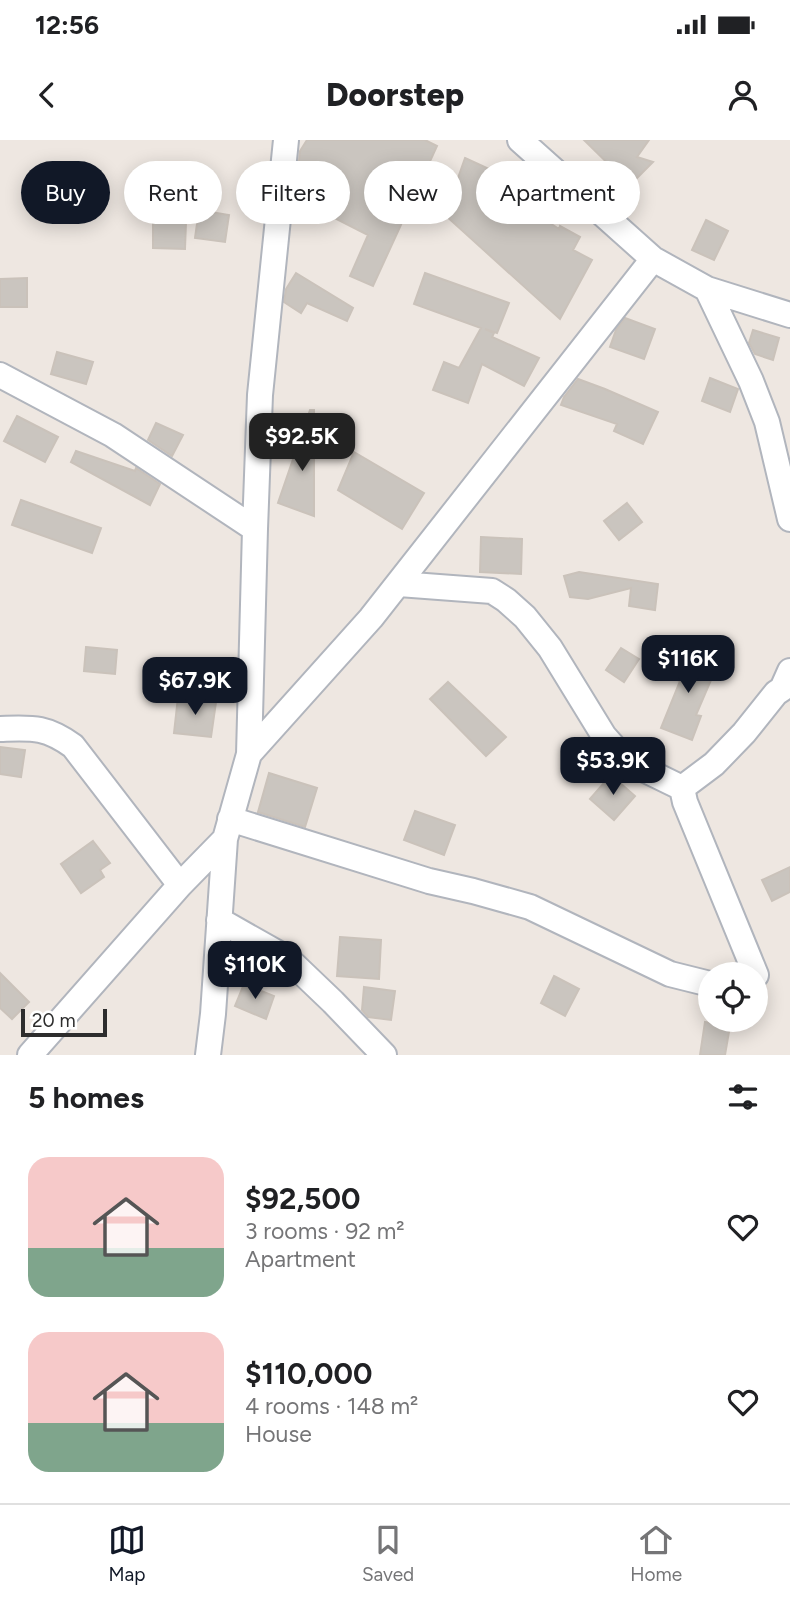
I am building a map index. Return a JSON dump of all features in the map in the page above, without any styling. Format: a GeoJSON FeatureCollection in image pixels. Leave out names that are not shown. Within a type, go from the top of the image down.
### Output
{"type":"FeatureCollection","features":[{"type":"Feature","properties":{"kind":"street"},"geometry":{"type":"LineString","coordinates":[[208,1055],[227,829],[249,754],[260,395],[286,140]]}},
{"type":"Feature","properties":{"kind":"street"},"geometry":{"type":"LineString","coordinates":[[520,140],[653,259],[707,289],[790,315]]}},
{"type":"Feature","properties":{"kind":"street"},"geometry":{"type":"LineString","coordinates":[[249,754],[399,584],[653,259]]}},
{"type":"Feature","properties":{"kind":"street"},"geometry":{"type":"LineString","coordinates":[[707,289],[751,381],[767,422],[790,519]]}},
{"type":"Feature","properties":{"kind":"street"},"geometry":{"type":"LineString","coordinates":[[0,375],[113,435],[254,529]]}},
{"type":"Feature","properties":{"kind":"street"},"geometry":{"type":"LineString","coordinates":[[399,584],[492,591],[506,600],[525,617],[550,648],[604,736],[620,754],[641,768],[682,788]]}},
{"type":"Feature","properties":{"kind":"street"},"geometry":{"type":"LineString","coordinates":[[682,788],[714,764],[787,683]]}},
{"type":"Feature","properties":{"kind":"street"},"geometry":{"type":"LineString","coordinates":[[0,729],[43,730],[57,734],[73,746],[180,885]]}},
{"type":"Feature","properties":{"kind":"street"},"geometry":{"type":"LineString","coordinates":[[682,788],[685,802],[751,962]]}},
{"type":"Feature","properties":{"kind":"street"},"geometry":{"type":"LineString","coordinates":[[30,1055],[227,829]]}},
{"type":"Feature","properties":{"kind":"street"},"geometry":{"type":"LineString","coordinates":[[227,829],[530,907],[670,974],[698,981]]}},
{"type":"Feature","properties":{"kind":"street"},"geometry":{"type":"LineString","coordinates":[[219,920],[289,960],[384,1055]]}},
{"type":"Feature","properties":{"kind":"building"},"geometry":{"type":"Polygon","coordinates":[[[307,140],[425,140],[437,146],[430,161],[364,161],[364,224],[401,224],[373,286],[350,276],[368,235],[346,224],[350,224],[350,161],[299,161],[300,151],[307,140]]]}},
{"type":"Feature","properties":{"kind":"building"},"geometry":{"type":"Polygon","coordinates":[[[584,140],[649,140],[637,157],[653,162],[640,175],[640,161],[605,161],[584,140]]]}},
{"type":"Feature","properties":{"kind":"building"},"geometry":{"type":"Polygon","coordinates":[[[465,158],[476,163],[476,224],[551,224],[580,237],[573,250],[592,260],[560,319],[455,224],[462,224],[462,167],[465,158]]]}},
{"type":"Feature","properties":{"kind":"building"},"geometry":{"type":"Polygon","coordinates":[[[222,214],[229,215],[225,242],[195,238],[197,224],[222,224],[222,214]]]}},
{"type":"Feature","properties":{"kind":"building"},"geometry":{"type":"Polygon","coordinates":[[[706,220],[728,231],[714,260],[692,250],[706,220]]]}},
{"type":"Feature","properties":{"kind":"building"},"geometry":{"type":"Polygon","coordinates":[[[153,224],[186,224],[185,249],[153,248],[153,224]]]}},
{"type":"Feature","properties":{"kind":"building"},"geometry":{"type":"Polygon","coordinates":[[[296,273],[353,308],[347,321],[307,303],[301,313],[284,302],[286,289],[296,273]]]}},
{"type":"Feature","properties":{"kind":"building"},"geometry":{"type":"Polygon","coordinates":[[[425,273],[509,303],[497,333],[485,329],[494,333],[492,337],[539,358],[524,386],[482,364],[468,403],[433,390],[444,362],[459,368],[481,328],[414,304],[425,273]]]}},
{"type":"Feature","properties":{"kind":"building"},"geometry":{"type":"Polygon","coordinates":[[[27,278],[27,307],[0,307],[0,279],[27,278]]]}},
{"type":"Feature","properties":{"kind":"building"},"geometry":{"type":"Polygon","coordinates":[[[625,318],[655,329],[644,359],[610,347],[616,330],[625,318]]]}},
{"type":"Feature","properties":{"kind":"building"},"geometry":{"type":"Polygon","coordinates":[[[753,330],[779,338],[773,360],[755,354],[749,343],[753,330]]]}},
{"type":"Feature","properties":{"kind":"building"},"geometry":{"type":"Polygon","coordinates":[[[57,352],[93,362],[86,384],[51,374],[57,352]]]}},
{"type":"Feature","properties":{"kind":"building"},"geometry":{"type":"Polygon","coordinates":[[[710,378],[738,389],[730,412],[702,401],[710,378]]]}},
{"type":"Feature","properties":{"kind":"building"},"geometry":{"type":"Polygon","coordinates":[[[578,379],[658,412],[643,444],[614,431],[617,424],[561,405],[578,379]]]}},
{"type":"Feature","properties":{"kind":"building"},"geometry":{"type":"Polygon","coordinates":[[[310,410],[314,410],[314,516],[278,503],[310,410]]]}},
{"type":"Feature","properties":{"kind":"building"},"geometry":{"type":"Polygon","coordinates":[[[17,416],[58,437],[45,462],[4,441],[17,416]]]}},
{"type":"Feature","properties":{"kind":"building"},"geometry":{"type":"Polygon","coordinates":[[[156,423],[183,435],[172,456],[148,440],[156,423]]]}},
{"type":"Feature","properties":{"kind":"building"},"geometry":{"type":"Polygon","coordinates":[[[76,451],[135,471],[136,468],[160,484],[150,505],[71,462],[76,451]]]}},
{"type":"Feature","properties":{"kind":"building"},"geometry":{"type":"Polygon","coordinates":[[[354,452],[424,493],[402,529],[338,490],[354,452]]]}},
{"type":"Feature","properties":{"kind":"building"},"geometry":{"type":"Polygon","coordinates":[[[21,500],[101,528],[92,553],[12,525],[21,500]]]}},
{"type":"Feature","properties":{"kind":"building"},"geometry":{"type":"Polygon","coordinates":[[[627,503],[642,522],[619,540],[604,521],[627,503]]]}},
{"type":"Feature","properties":{"kind":"building"},"geometry":{"type":"Polygon","coordinates":[[[481,537],[522,539],[521,574],[480,572],[481,537]]]}},
{"type":"Feature","properties":{"kind":"building"},"geometry":{"type":"Polygon","coordinates":[[[579,572],[658,584],[655,610],[629,606],[631,588],[588,599],[570,597],[564,576],[579,572]]]}},
{"type":"Feature","properties":{"kind":"building"},"geometry":{"type":"Polygon","coordinates":[[[86,647],[117,650],[115,674],[84,671],[86,647]]]}},
{"type":"Feature","properties":{"kind":"building"},"geometry":{"type":"Polygon","coordinates":[[[621,648],[639,659],[624,682],[606,670],[621,648]]]}},
{"type":"Feature","properties":{"kind":"building"},"geometry":{"type":"Polygon","coordinates":[[[681,651],[717,666],[696,715],[701,716],[692,740],[661,728],[680,681],[670,677],[681,651]]]}},
{"type":"Feature","properties":{"kind":"building"},"geometry":{"type":"Polygon","coordinates":[[[448,682],[506,737],[486,756],[430,699],[448,682]]]}},
{"type":"Feature","properties":{"kind":"building"},"geometry":{"type":"Polygon","coordinates":[[[178,697],[216,702],[211,737],[174,733],[178,697]]]}},
{"type":"Feature","properties":{"kind":"building"},"geometry":{"type":"Polygon","coordinates":[[[0,747],[25,750],[21,777],[0,774],[0,747]]]}},
{"type":"Feature","properties":{"kind":"building"},"geometry":{"type":"Polygon","coordinates":[[[269,773],[317,788],[305,827],[258,812],[269,773]]]}},
{"type":"Feature","properties":{"kind":"building"},"geometry":{"type":"Polygon","coordinates":[[[611,775],[635,796],[614,820],[590,799],[611,775]]]}},
{"type":"Feature","properties":{"kind":"building"},"geometry":{"type":"Polygon","coordinates":[[[415,811],[455,825],[444,855],[404,840],[415,811]]]}},
{"type":"Feature","properties":{"kind":"building"},"geometry":{"type":"Polygon","coordinates":[[[93,841],[110,863],[100,870],[104,877],[81,893],[61,864],[93,841]]]}},
{"type":"Feature","properties":{"kind":"building"},"geometry":{"type":"Polygon","coordinates":[[[790,867],[790,892],[772,901],[762,880],[790,867]]]}},
{"type":"Feature","properties":{"kind":"building"},"geometry":{"type":"Polygon","coordinates":[[[340,937],[381,940],[379,979],[337,976],[340,937]]]}},
{"type":"Feature","properties":{"kind":"building"},"geometry":{"type":"Polygon","coordinates":[[[0,973],[29,1002],[12,1019],[0,1008],[0,973]]]}},
{"type":"Feature","properties":{"kind":"building"},"geometry":{"type":"Polygon","coordinates":[[[554,976],[579,989],[565,1016],[541,1003],[554,976]]]}},
{"type":"Feature","properties":{"kind":"building"},"geometry":{"type":"Polygon","coordinates":[[[244,984],[274,996],[266,1019],[235,1006],[244,984]]]}},
{"type":"Feature","properties":{"kind":"building"},"geometry":{"type":"Polygon","coordinates":[[[364,987],[395,991],[391,1020],[368,1017],[362,1010],[364,987]]]}},
{"type":"Feature","properties":{"kind":"building"},"geometry":{"type":"Polygon","coordinates":[[[703,1032],[729,1032],[725,1055],[700,1055],[703,1032]]]}}]}
